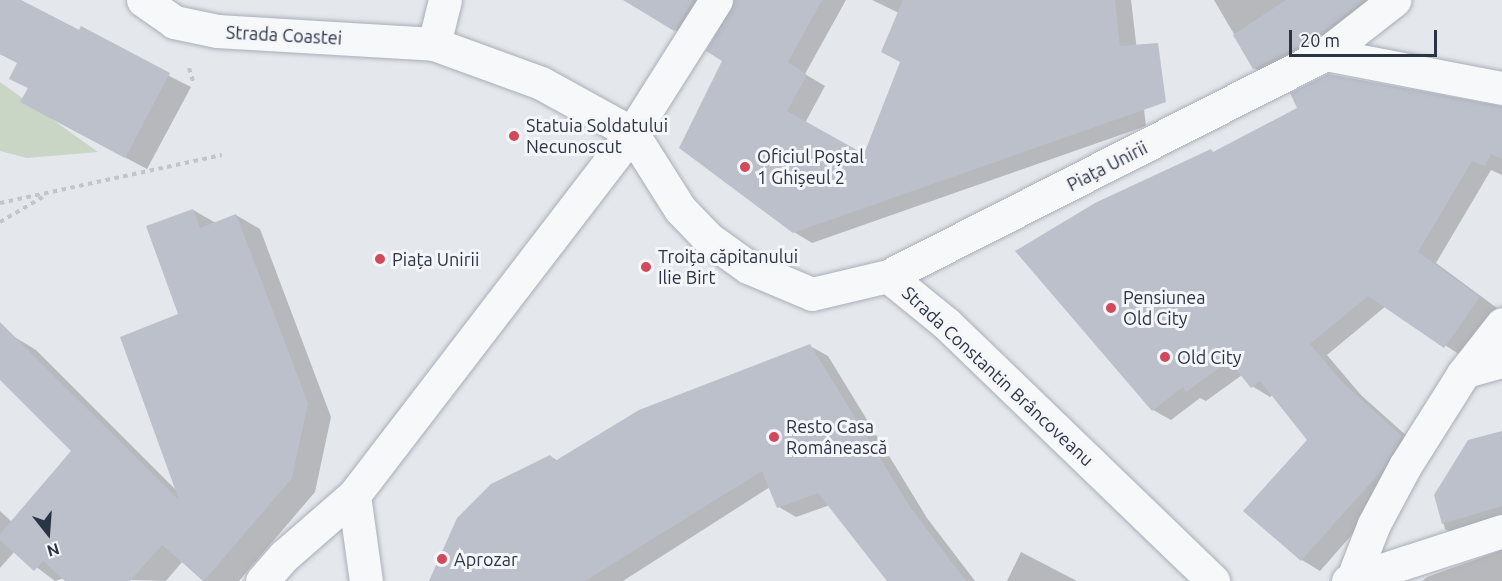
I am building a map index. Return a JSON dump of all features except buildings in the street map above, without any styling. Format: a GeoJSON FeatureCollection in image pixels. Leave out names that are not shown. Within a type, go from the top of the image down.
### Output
{"type":"FeatureCollection","features":[{"type":"Feature","properties":{"kind":"street","name":"Strada Coastei"},"geometry":{"type":"LineString","coordinates":[[142,0],[174,22],[217,31],[434,44]]}},
{"type":"Feature","properties":{"kind":"street"},"geometry":{"type":"LineString","coordinates":[[445,0],[434,44],[541,83],[632,132]]}},
{"type":"Feature","properties":{"kind":"street"},"geometry":{"type":"LineString","coordinates":[[262,581],[284,556],[354,495],[632,132],[716,0]]}},
{"type":"Feature","properties":{"kind":"street","name":"Piața Unirii"},"geometry":{"type":"LineString","coordinates":[[888,276],[1325,54],[1394,0]]}},
{"type":"Feature","properties":{"kind":"street"},"geometry":{"type":"LineString","coordinates":[[1325,54],[1502,88]]}},
{"type":"Feature","properties":{"kind":"street","name":"Strada Constantin Brâncoveanu"},"geometry":{"type":"LineString","coordinates":[[632,132],[680,208],[710,238],[748,267],[812,294],[888,276],[947,324],[1213,581]]}},
{"type":"Feature","properties":{"kind":"street"},"geometry":{"type":"LineString","coordinates":[[1350,580],[1379,514],[1463,374],[1502,324]]}},
{"type":"Feature","properties":{"kind":"street"},"geometry":{"type":"LineString","coordinates":[[354,495],[366,581]]}},
{"type":"Feature","properties":{"kind":"street"},"geometry":{"type":"LineString","coordinates":[[1350,580],[1502,531]]}},
{"type":"Feature","properties":{"kind":"lane"},"geometry":{"type":"LineString","coordinates":[[1463,374],[1502,363]]}},
{"type":"Feature","properties":{"kind":"path"},"geometry":{"type":"LineString","coordinates":[[0,203],[222,155]]}},
{"type":"Feature","properties":{"kind":"path"},"geometry":{"type":"LineString","coordinates":[[0,222],[51,193]]}},
{"type":"Feature","properties":{"kind":"green space"},"geometry":{"type":"Polygon","coordinates":[[[0,82],[98,152],[27,158],[0,151],[0,82]]]}},
{"type":"Feature","properties":{"kind":"place","name":"Statuia Soldatului Necunoscut"},"geometry":{"type":"Point","coordinates":[514,136]}},
{"type":"Feature","properties":{"kind":"place","name":"Oficiul Poștal 1 Ghișeul 2"},"geometry":{"type":"Point","coordinates":[745,167]}},
{"type":"Feature","properties":{"kind":"place","name":"Piața Unirii"},"geometry":{"type":"Point","coordinates":[380,259]}},
{"type":"Feature","properties":{"kind":"place","name":"Troița căpitanului Ilie Birt"},"geometry":{"type":"Point","coordinates":[646,267]}},
{"type":"Feature","properties":{"kind":"place","name":"Pensiunea Old City"},"geometry":{"type":"Point","coordinates":[1111,308]}},
{"type":"Feature","properties":{"kind":"place","name":"Old City"},"geometry":{"type":"Point","coordinates":[1165,357]}},
{"type":"Feature","properties":{"kind":"place","name":"Resto Casa Românească"},"geometry":{"type":"Point","coordinates":[774,437]}},
{"type":"Feature","properties":{"kind":"place","name":"Aprozar"},"geometry":{"type":"Point","coordinates":[442,559]}}]}
